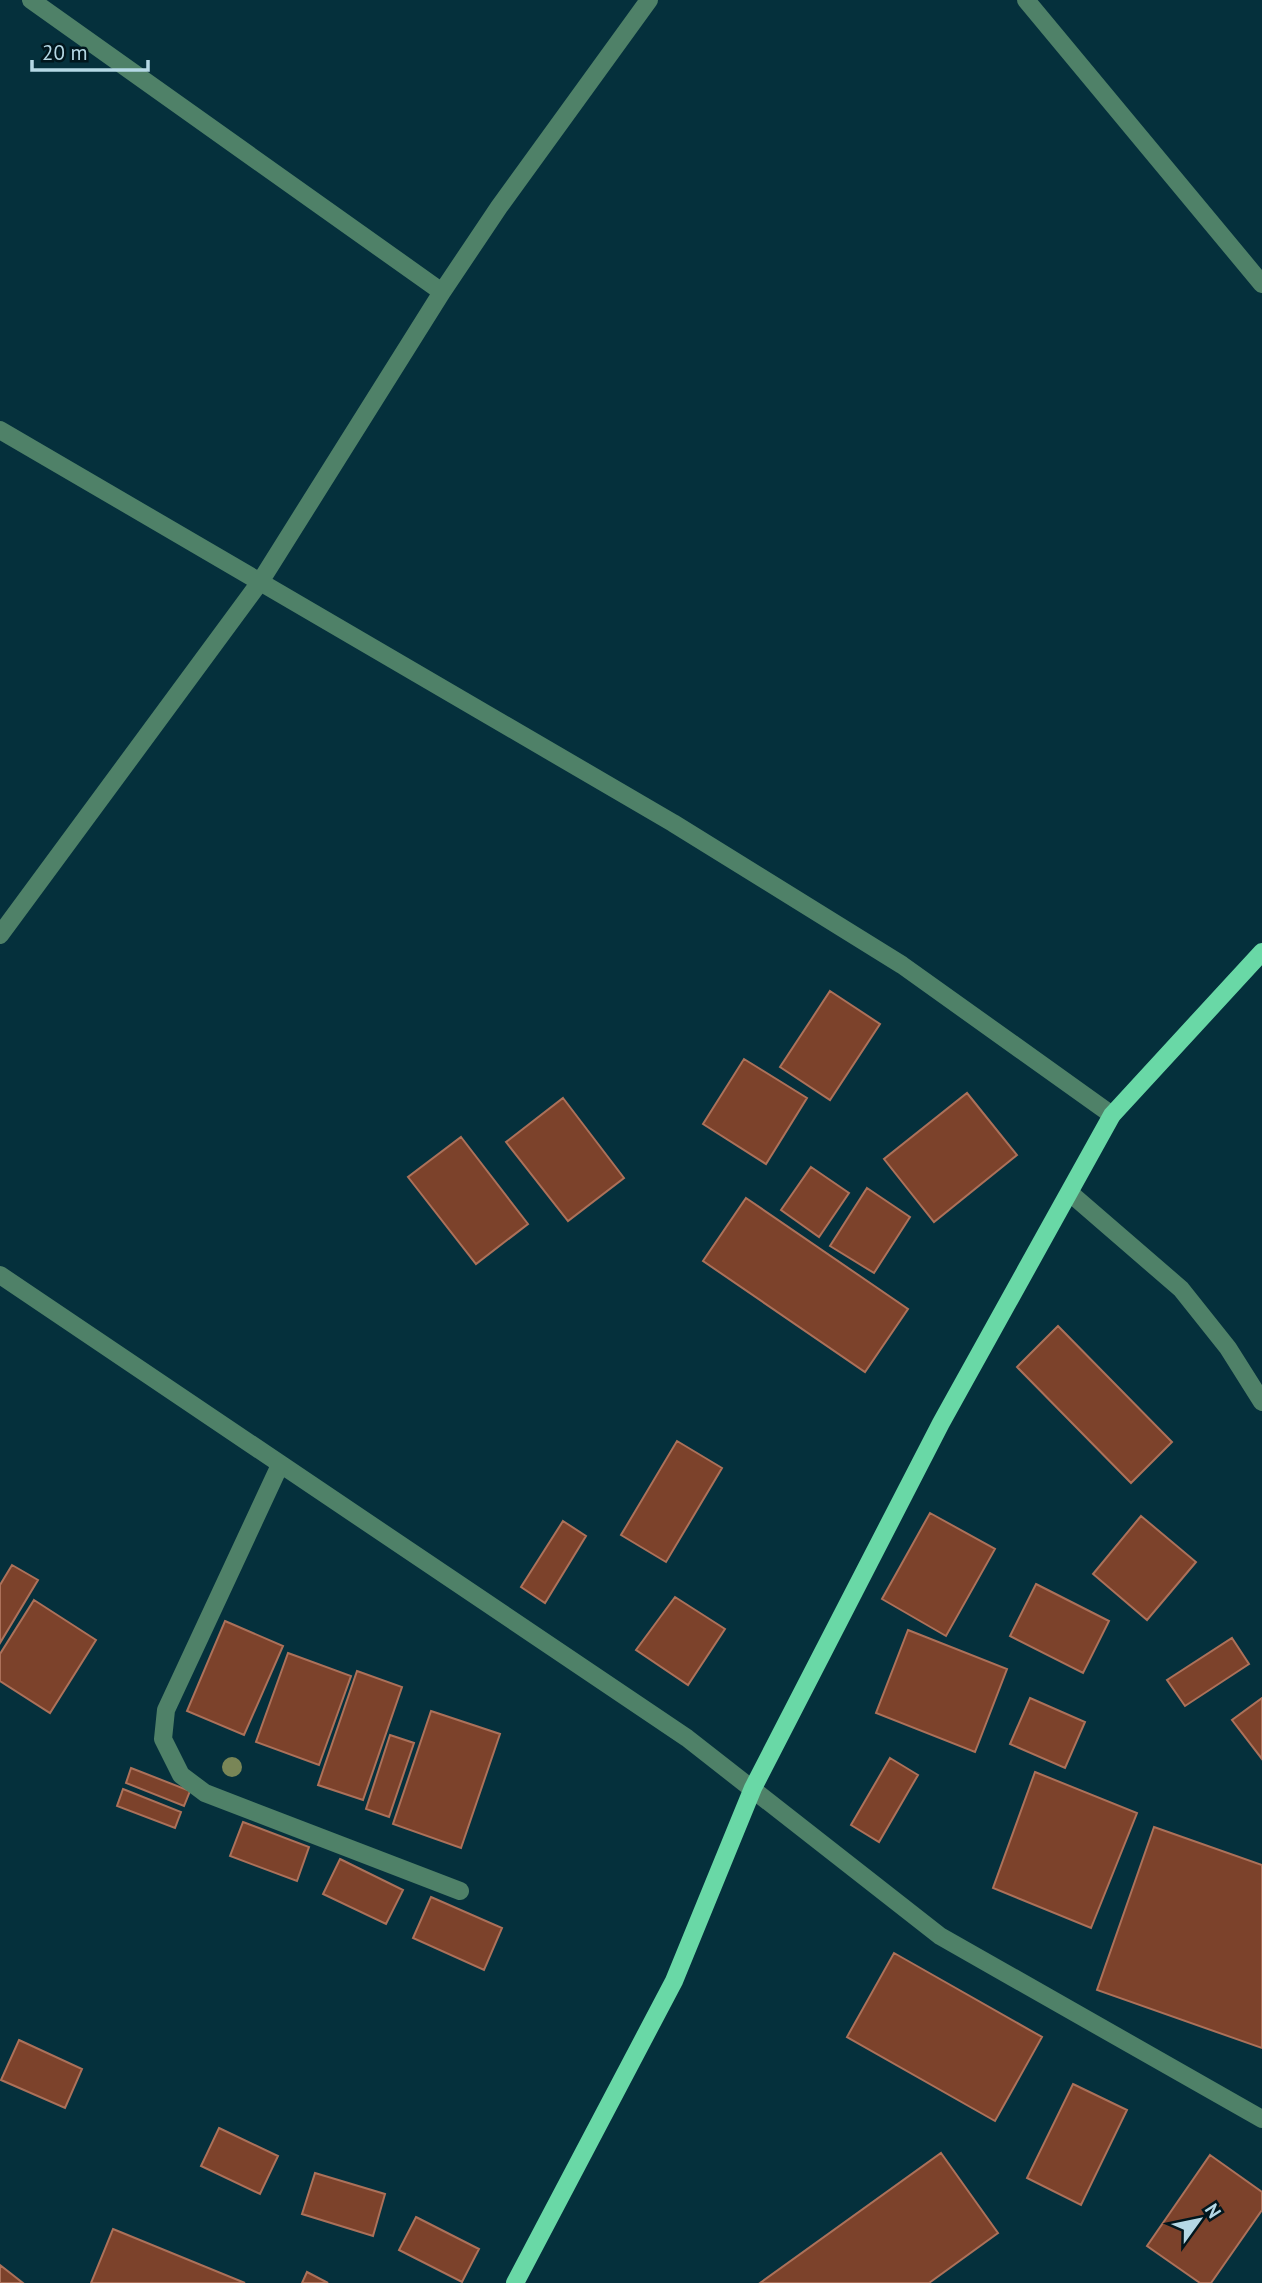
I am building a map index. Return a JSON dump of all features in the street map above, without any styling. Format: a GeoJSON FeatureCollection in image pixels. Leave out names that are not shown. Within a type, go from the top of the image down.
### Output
{"type":"FeatureCollection","features":[{"type":"Feature","properties":{"kind":"main road"},"geometry":{"type":"LineString","coordinates":[[515,2283],[674,1982],[753,1788],[941,1423],[1112,1115],[1262,952]]}},
{"type":"Feature","properties":{"kind":"street"},"geometry":{"type":"LineString","coordinates":[[31,0],[442,292]]}},
{"type":"Feature","properties":{"kind":"street"},"geometry":{"type":"LineString","coordinates":[[0,935],[260,582],[442,292],[499,207],[649,0]]}},
{"type":"Feature","properties":{"kind":"street"},"geometry":{"type":"LineString","coordinates":[[1026,0],[1262,284]]}},
{"type":"Feature","properties":{"kind":"street"},"geometry":{"type":"LineString","coordinates":[[0,430],[673,823],[902,965],[1112,1115]]}},
{"type":"Feature","properties":{"kind":"street"},"geometry":{"type":"LineString","coordinates":[[1070,1193],[1181,1289],[1228,1348],[1262,1402]]}},
{"type":"Feature","properties":{"kind":"street"},"geometry":{"type":"LineString","coordinates":[[0,1275],[687,1738],[940,1936],[1262,2119]]}},
{"type":"Feature","properties":{"kind":"street"},"geometry":{"type":"LineString","coordinates":[[280,1465],[166,1710],[163,1739],[181,1775],[205,1793],[460,1891]]}},
{"type":"Feature","properties":{"kind":"building"},"geometry":{"type":"Polygon","coordinates":[[[830,991],[880,1024],[830,1100],[780,1067],[830,991]]]}},
{"type":"Feature","properties":{"kind":"building"},"geometry":{"type":"Polygon","coordinates":[[[744,1059],[807,1098],[766,1164],[703,1124],[744,1059]]]}},
{"type":"Feature","properties":{"kind":"building"},"geometry":{"type":"Polygon","coordinates":[[[967,1093],[1017,1155],[934,1222],[884,1159],[967,1093]]]}},
{"type":"Feature","properties":{"kind":"building"},"geometry":{"type":"Polygon","coordinates":[[[563,1098],[624,1178],[568,1221],[506,1142],[563,1098]]]}},
{"type":"Feature","properties":{"kind":"building"},"geometry":{"type":"Polygon","coordinates":[[[461,1137],[528,1224],[476,1264],[408,1177],[461,1137]]]}},
{"type":"Feature","properties":{"kind":"building"},"geometry":{"type":"Polygon","coordinates":[[[811,1167],[849,1193],[819,1237],[781,1210],[811,1167]]]}},
{"type":"Feature","properties":{"kind":"building"},"geometry":{"type":"Polygon","coordinates":[[[867,1188],[910,1217],[874,1273],[830,1246],[867,1188]]]}},
{"type":"Feature","properties":{"kind":"building"},"geometry":{"type":"Polygon","coordinates":[[[746,1198],[908,1309],[865,1372],[703,1261],[746,1198]]]}},
{"type":"Feature","properties":{"kind":"building"},"geometry":{"type":"Polygon","coordinates":[[[1058,1326],[1172,1442],[1131,1483],[1017,1367],[1058,1326]]]}},
{"type":"Feature","properties":{"kind":"building"},"geometry":{"type":"Polygon","coordinates":[[[677,1441],[722,1468],[666,1562],[621,1535],[677,1441]]]}},
{"type":"Feature","properties":{"kind":"building"},"geometry":{"type":"Polygon","coordinates":[[[930,1513],[995,1549],[946,1636],[882,1599],[930,1513]]]}},
{"type":"Feature","properties":{"kind":"building"},"geometry":{"type":"Polygon","coordinates":[[[1141,1516],[1196,1562],[1147,1620],[1093,1574],[1141,1516]]]}},
{"type":"Feature","properties":{"kind":"building"},"geometry":{"type":"Polygon","coordinates":[[[563,1521],[586,1536],[545,1603],[521,1587],[563,1521]]]}},
{"type":"Feature","properties":{"kind":"building"},"geometry":{"type":"Polygon","coordinates":[[[12,1565],[38,1580],[0,1643],[0,1585],[12,1565]]]}},
{"type":"Feature","properties":{"kind":"building"},"geometry":{"type":"Polygon","coordinates":[[[1036,1584],[1109,1621],[1083,1673],[1010,1636],[1036,1584]]]}},
{"type":"Feature","properties":{"kind":"building"},"geometry":{"type":"Polygon","coordinates":[[[675,1597],[725,1629],[688,1685],[636,1650],[675,1597]]]}},
{"type":"Feature","properties":{"kind":"building"},"geometry":{"type":"Polygon","coordinates":[[[34,1600],[96,1640],[50,1713],[0,1681],[0,1654],[34,1600]]]}},
{"type":"Feature","properties":{"kind":"building"},"geometry":{"type":"Polygon","coordinates":[[[225,1621],[283,1646],[244,1735],[187,1711],[225,1621]]]}},
{"type":"Feature","properties":{"kind":"building"},"geometry":{"type":"Polygon","coordinates":[[[908,1630],[1007,1669],[975,1752],[876,1713],[908,1630]]]}},
{"type":"Feature","properties":{"kind":"building"},"geometry":{"type":"Polygon","coordinates":[[[1232,1638],[1249,1664],[1185,1706],[1167,1680],[1232,1638]]]}},
{"type":"Feature","properties":{"kind":"building"},"geometry":{"type":"Polygon","coordinates":[[[288,1653],[351,1676],[319,1765],[256,1742],[288,1653]]]}},
{"type":"Feature","properties":{"kind":"building"},"geometry":{"type":"Polygon","coordinates":[[[357,1671],[402,1687],[363,1800],[318,1785],[357,1671]]]}},
{"type":"Feature","properties":{"kind":"building"},"geometry":{"type":"Polygon","coordinates":[[[1030,1698],[1085,1722],[1065,1768],[1010,1744],[1030,1698]]]}},
{"type":"Feature","properties":{"kind":"building"},"geometry":{"type":"Polygon","coordinates":[[[1262,1698],[1262,1759],[1232,1720],[1262,1698]]]}},
{"type":"Feature","properties":{"kind":"building"},"geometry":{"type":"Polygon","coordinates":[[[431,1711],[500,1734],[461,1848],[393,1824],[431,1711]]]}},
{"type":"Feature","properties":{"kind":"building"},"geometry":{"type":"Polygon","coordinates":[[[390,1735],[414,1743],[389,1817],[366,1809],[390,1735]]]}},
{"type":"Feature","properties":{"kind":"building"},"geometry":{"type":"Polygon","coordinates":[[[890,1758],[918,1775],[879,1842],[851,1825],[890,1758]]]}},
{"type":"Feature","properties":{"kind":"building"},"geometry":{"type":"Polygon","coordinates":[[[131,1768],[190,1791],[184,1806],[126,1783],[131,1768]]]}},
{"type":"Feature","properties":{"kind":"building"},"geometry":{"type":"Polygon","coordinates":[[[1035,1772],[1137,1813],[1091,1928],[993,1888],[1035,1772]]]}},
{"type":"Feature","properties":{"kind":"building"},"geometry":{"type":"Polygon","coordinates":[[[123,1789],[181,1812],[175,1828],[117,1806],[123,1789]]]}},
{"type":"Feature","properties":{"kind":"building"},"geometry":{"type":"Polygon","coordinates":[[[243,1822],[309,1847],[297,1881],[230,1856],[243,1822]]]}},
{"type":"Feature","properties":{"kind":"building"},"geometry":{"type":"Polygon","coordinates":[[[1154,1827],[1262,1865],[1262,2048],[1097,1990],[1154,1827]]]}},
{"type":"Feature","properties":{"kind":"building"},"geometry":{"type":"Polygon","coordinates":[[[340,1859],[403,1890],[386,1924],[323,1894],[340,1859]]]}},
{"type":"Feature","properties":{"kind":"building"},"geometry":{"type":"Polygon","coordinates":[[[431,1897],[502,1928],[484,1970],[413,1938],[431,1897]]]}},
{"type":"Feature","properties":{"kind":"building"},"geometry":{"type":"Polygon","coordinates":[[[894,1953],[1042,2037],[995,2121],[847,2037],[894,1953]]]}},
{"type":"Feature","properties":{"kind":"building"},"geometry":{"type":"Polygon","coordinates":[[[19,2040],[82,2069],[65,2108],[1,2080],[19,2040]]]}},
{"type":"Feature","properties":{"kind":"building"},"geometry":{"type":"Polygon","coordinates":[[[1073,2084],[1127,2110],[1081,2205],[1027,2178],[1073,2084]]]}},
{"type":"Feature","properties":{"kind":"building"},"geometry":{"type":"Polygon","coordinates":[[[219,2128],[278,2156],[260,2194],[201,2166],[219,2128]]]}},
{"type":"Feature","properties":{"kind":"building"},"geometry":{"type":"Polygon","coordinates":[[[941,2153],[998,2233],[929,2283],[760,2283],[941,2153]]]}},
{"type":"Feature","properties":{"kind":"building"},"geometry":{"type":"Polygon","coordinates":[[[1210,2155],[1262,2192],[1262,2210],[1211,2283],[1200,2283],[1147,2246],[1210,2155]]]}},
{"type":"Feature","properties":{"kind":"building"},"geometry":{"type":"Polygon","coordinates":[[[315,2173],[385,2194],[373,2236],[302,2214],[315,2173]]]}},
{"type":"Feature","properties":{"kind":"building"},"geometry":{"type":"Polygon","coordinates":[[[416,2217],[479,2249],[462,2282],[399,2250],[416,2217]]]}},
{"type":"Feature","properties":{"kind":"building"},"geometry":{"type":"Polygon","coordinates":[[[113,2229],[245,2283],[91,2283],[113,2229]]]}},
{"type":"Feature","properties":{"kind":"building"},"geometry":{"type":"Polygon","coordinates":[[[0,2265],[23,2283],[0,2283],[0,2265]]]}},
{"type":"Feature","properties":{"kind":"building"},"geometry":{"type":"Polygon","coordinates":[[[307,2272],[328,2283],[302,2283],[307,2272]]]}}]}
